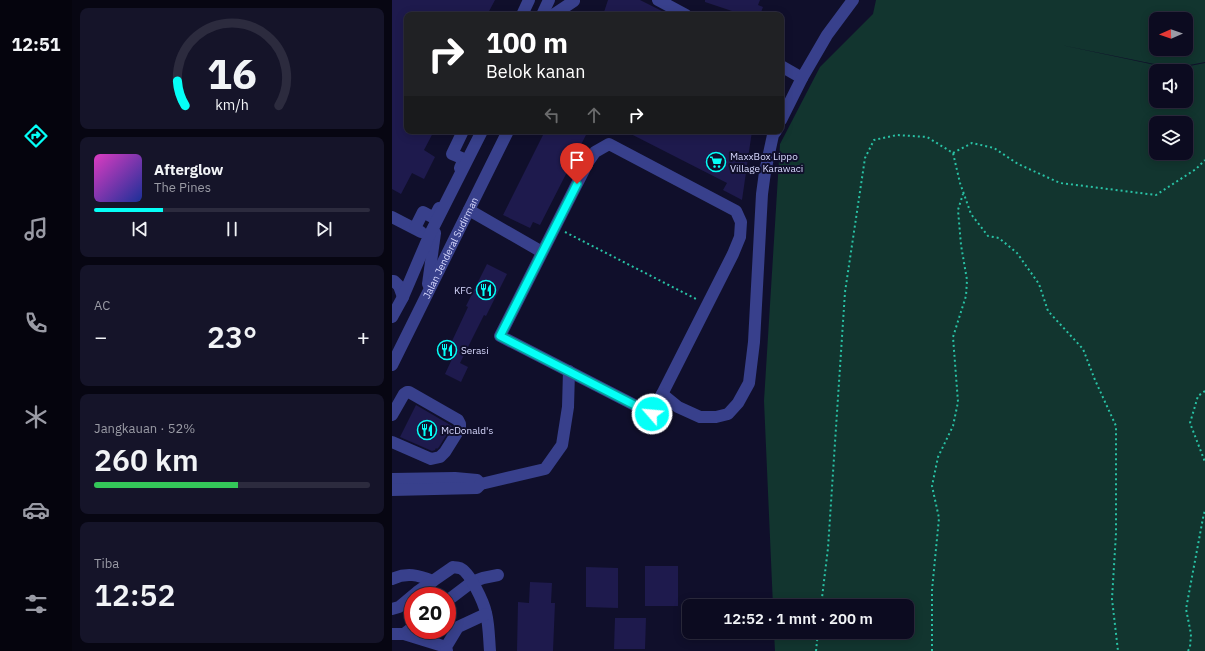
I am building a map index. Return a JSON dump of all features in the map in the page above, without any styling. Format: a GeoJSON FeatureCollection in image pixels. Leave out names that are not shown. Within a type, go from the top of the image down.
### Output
{"type":"FeatureCollection","features":[{"type":"Feature","properties":{"kind":"street"},"geometry":{"type":"LineString","coordinates":[[523,12],[529,0]]}},
{"type":"Feature","properties":{"kind":"street"},"geometry":{"type":"LineString","coordinates":[[543,12],[549,0]]}},
{"type":"Feature","properties":{"kind":"street"},"geometry":{"type":"LineString","coordinates":[[557,12],[574,0]]}},
{"type":"Feature","properties":{"kind":"street"},"geometry":{"type":"LineString","coordinates":[[568,12],[574,0]]}},
{"type":"Feature","properties":{"kind":"street"},"geometry":{"type":"LineString","coordinates":[[658,0],[680,12]]}},
{"type":"Feature","properties":{"kind":"street"},"geometry":{"type":"LineString","coordinates":[[784,114],[826,35],[853,0]]}},
{"type":"Feature","properties":{"kind":"street"},"geometry":{"type":"LineString","coordinates":[[784,68],[802,78]]}},
{"type":"Feature","properties":{"kind":"street"},"geometry":{"type":"LineString","coordinates":[[417,224],[423,212],[434,218],[464,160],[452,154],[462,134]]}},
{"type":"Feature","properties":{"kind":"street"},"geometry":{"type":"LineString","coordinates":[[392,317],[403,297],[433,229],[480,134]]}},
{"type":"Feature","properties":{"kind":"street","name":"Jalan Jenderal Sudirman"},"geometry":{"type":"LineString","coordinates":[[392,365],[507,134]]}},
{"type":"Feature","properties":{"kind":"street"},"geometry":{"type":"LineString","coordinates":[[662,394],[678,408],[700,417],[716,418],[728,414],[738,403],[749,383],[754,342],[762,194],[765,172],[774,134]]}},
{"type":"Feature","properties":{"kind":"street"},"geometry":{"type":"LineString","coordinates":[[610,144],[736,211],[741,222],[740,237],[733,254],[652,414],[500,336],[555,227],[588,162],[595,152],[610,144]]}},
{"type":"Feature","properties":{"kind":"street"},"geometry":{"type":"LineString","coordinates":[[469,210],[542,252]]}},
{"type":"Feature","properties":{"kind":"street"},"geometry":{"type":"LineString","coordinates":[[392,217],[433,229]]}},
{"type":"Feature","properties":{"kind":"street"},"geometry":{"type":"LineString","coordinates":[[427,295],[433,229]]}},
{"type":"Feature","properties":{"kind":"street"},"geometry":{"type":"LineString","coordinates":[[740,237],[759,241]]}},
{"type":"Feature","properties":{"kind":"street"},"geometry":{"type":"LineString","coordinates":[[392,281],[399,286],[403,297]]}},
{"type":"Feature","properties":{"kind":"street"},"geometry":{"type":"LineString","coordinates":[[392,490],[477,488],[481,484],[545,469],[562,445],[568,407],[569,371]]}},
{"type":"Feature","properties":{"kind":"street"},"geometry":{"type":"LineString","coordinates":[[392,415],[404,394],[409,392],[458,420],[460,424],[460,428],[445,452],[440,457],[431,459],[392,442]]}},
{"type":"Feature","properties":{"kind":"street"},"geometry":{"type":"LineString","coordinates":[[392,479],[455,478],[477,480],[481,484]]}},
{"type":"Feature","properties":{"kind":"street"},"geometry":{"type":"LineString","coordinates":[[392,609],[399,607],[417,592],[453,567],[464,570],[481,598],[486,614],[490,651]]}},
{"type":"Feature","properties":{"kind":"street"},"geometry":{"type":"LineString","coordinates":[[392,579],[407,575],[419,575],[433,581]]}},
{"type":"Feature","properties":{"kind":"street"},"geometry":{"type":"LineString","coordinates":[[456,594],[472,582],[498,575]]}},
{"type":"Feature","properties":{"kind":"street"},"geometry":{"type":"LineString","coordinates":[[403,632],[447,649],[458,627],[486,614]]}},
{"type":"Feature","properties":{"kind":"path"},"geometry":{"type":"LineString","coordinates":[[822,599],[828,548],[845,292],[865,158],[874,140],[897,135],[927,137],[953,154],[960,183],[971,214],[988,236],[999,238],[1017,253],[1039,284],[1048,311],[1083,348],[1095,380],[1116,426],[1116,533],[1112,599],[1118,651]]}},
{"type":"Feature","properties":{"kind":"path"},"geometry":{"type":"LineString","coordinates":[[953,154],[972,143],[994,148],[1018,164],[1060,183],[1156,195],[1196,169],[1205,160]]}},
{"type":"Feature","properties":{"kind":"path"},"geometry":{"type":"LineString","coordinates":[[932,651],[932,590],[939,518],[932,486],[938,457],[953,426],[958,402],[953,337],[966,296],[967,280],[961,245],[958,210],[964,193]]}},
{"type":"Feature","properties":{"kind":"path"},"geometry":{"type":"LineString","coordinates":[[555,227],[707,305]]}},
{"type":"Feature","properties":{"kind":"path"},"geometry":{"type":"LineString","coordinates":[[1205,391],[1198,396],[1190,423],[1205,462]]}},
{"type":"Feature","properties":{"kind":"path"},"geometry":{"type":"LineString","coordinates":[[1188,651],[1190,647],[1191,634],[1186,609],[1205,510]]}},
{"type":"Feature","properties":{"kind":"path"},"geometry":{"type":"LineString","coordinates":[[816,651],[817,639]]}},
{"type":"Feature","properties":{"kind":"green space"},"geometry":{"type":"Polygon","coordinates":[[[876,0],[1205,0],[1205,62],[1193,64],[1154,64],[1061,45],[1150,64],[1149,64],[1149,108],[1193,108],[1193,65],[1205,63],[1205,651],[775,651],[774,639],[914,639],[914,599],[773,599],[764,401],[780,144],[820,67],[873,14],[876,0]]]}},
{"type":"Feature","properties":{"kind":"building"},"geometry":{"type":"Polygon","coordinates":[[[392,0],[495,0],[489,12],[404,12],[404,134],[432,134],[424,150],[435,157],[424,179],[412,173],[401,194],[392,189],[392,0]]]}},
{"type":"Feature","properties":{"kind":"building"},"geometry":{"type":"Polygon","coordinates":[[[608,0],[640,0],[664,12],[604,12],[608,0]]]}},
{"type":"Feature","properties":{"kind":"building"},"geometry":{"type":"Polygon","coordinates":[[[705,0],[760,0],[758,5],[763,7],[761,12],[735,12],[705,2],[705,0]]]}},
{"type":"Feature","properties":{"kind":"building"},"geometry":{"type":"Polygon","coordinates":[[[544,134],[586,134],[540,225],[533,222],[530,228],[503,215],[544,134]]]}},
{"type":"Feature","properties":{"kind":"building","name":"MaxxBox Lippo Village Karawaci"},"geometry":{"type":"Polygon","coordinates":[[[631,134],[752,134],[742,200],[723,190],[727,183],[631,134]]]}},
{"type":"Feature","properties":{"kind":"building"},"geometry":{"type":"Polygon","coordinates":[[[487,264],[507,274],[460,363],[468,367],[461,382],[445,374],[452,359],[445,356],[468,307],[466,306],[487,264]]]}},
{"type":"Feature","properties":{"kind":"building","name":"McDonald's"},"geometry":{"type":"Polygon","coordinates":[[[416,405],[452,426],[439,447],[435,450],[432,451],[400,437],[416,405]]]}},
{"type":"Feature","properties":{"kind":"building"},"geometry":{"type":"Polygon","coordinates":[[[645,566],[678,566],[678,606],[645,606],[645,566]]]}},
{"type":"Feature","properties":{"kind":"building"},"geometry":{"type":"Polygon","coordinates":[[[586,567],[618,568],[618,608],[586,607],[586,567]]]}},
{"type":"Feature","properties":{"kind":"building"},"geometry":{"type":"Polygon","coordinates":[[[530,582],[552,583],[551,603],[555,603],[553,651],[517,651],[518,602],[529,603],[530,582]]]}},
{"type":"Feature","properties":{"kind":"building"},"geometry":{"type":"Polygon","coordinates":[[[615,618],[646,618],[645,649],[614,649],[615,618]]]}},
{"type":"Feature","properties":{"kind":"place","name":"MaxxBox Lippo Village Karawaci"},"geometry":{"type":"Point","coordinates":[716,162]}},
{"type":"Feature","properties":{"kind":"place","name":"KFC"},"geometry":{"type":"Point","coordinates":[486,290]}},
{"type":"Feature","properties":{"kind":"place","name":"Serasi"},"geometry":{"type":"Point","coordinates":[447,350]}},
{"type":"Feature","properties":{"kind":"place","name":"McDonald's"},"geometry":{"type":"Point","coordinates":[427,430]}},
{"type":"Feature","properties":{"kind":"route"},"geometry":{"type":"LineString","coordinates":[[577,184],[500,336],[652,414]]}}]}
